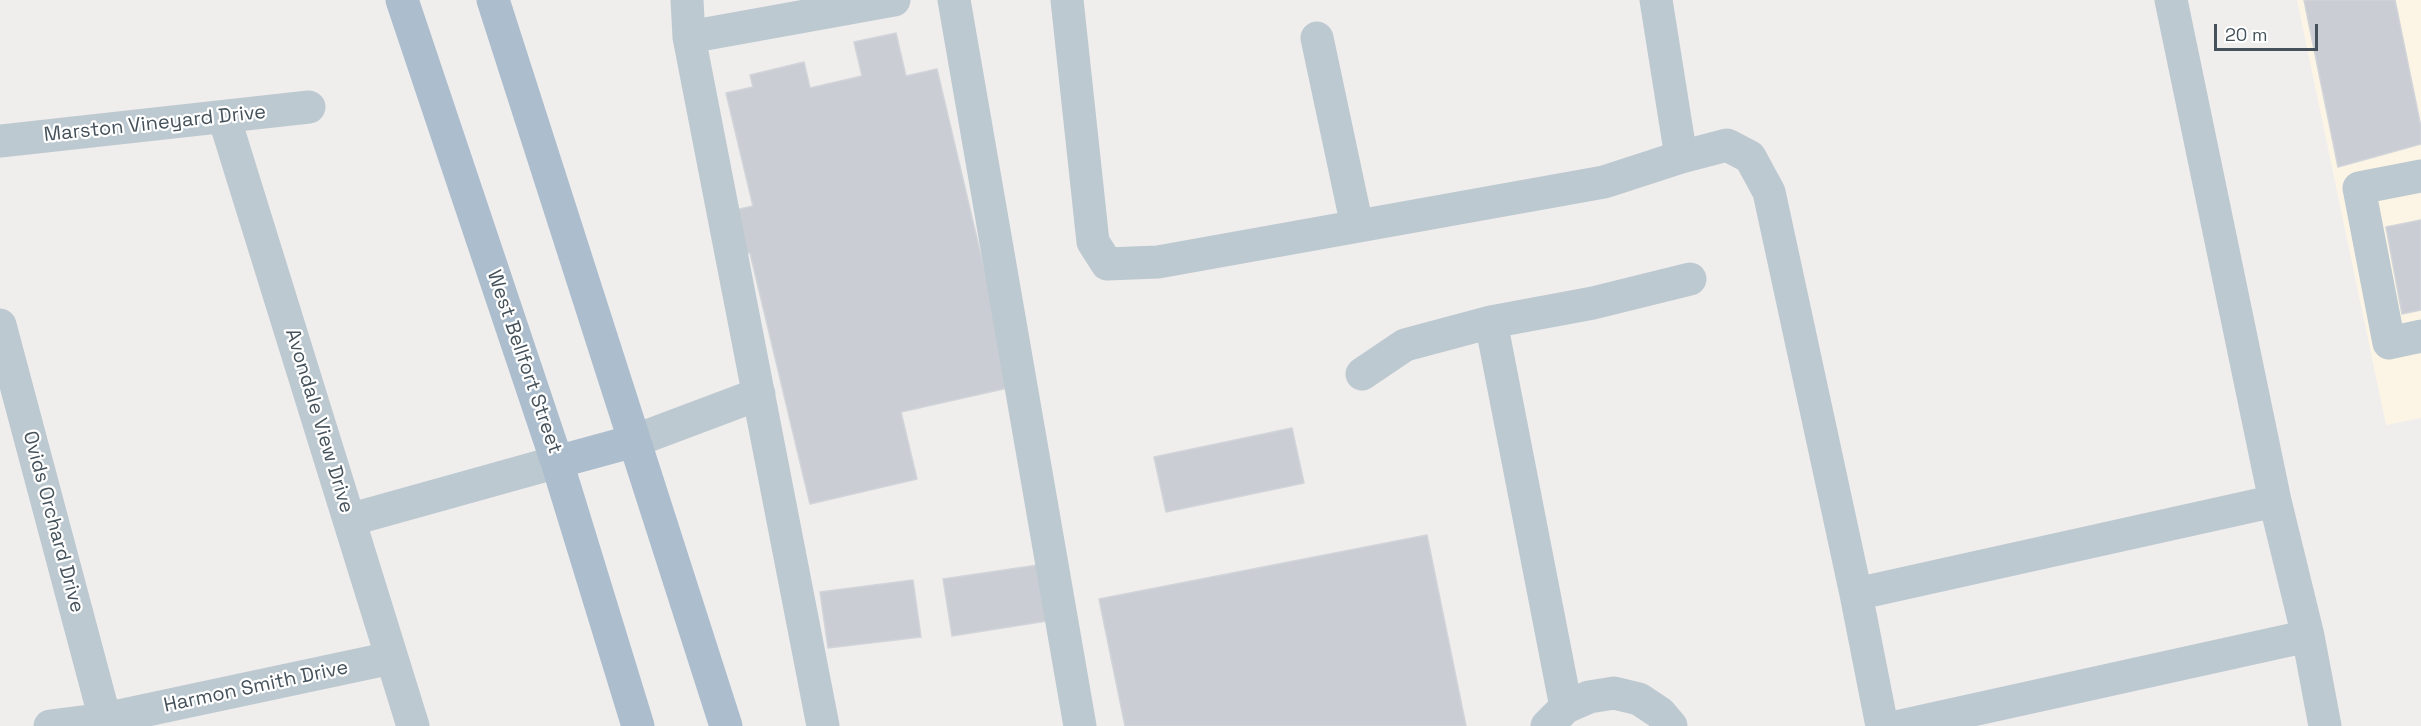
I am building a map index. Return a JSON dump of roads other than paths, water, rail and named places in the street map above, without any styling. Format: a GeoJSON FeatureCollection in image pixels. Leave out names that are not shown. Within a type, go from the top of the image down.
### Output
{"type":"FeatureCollection","features":[{"type":"Feature","properties":{"kind":"main road","name":"West Bellfort Street"},"geometry":{"type":"LineString","coordinates":[[402,0],[557,462],[638,726]]}},
{"type":"Feature","properties":{"kind":"main road"},"geometry":{"type":"LineString","coordinates":[[493,0],[726,726]]}},
{"type":"Feature","properties":{"kind":"main road"},"geometry":{"type":"LineString","coordinates":[[557,462],[634,441]]}},
{"type":"Feature","properties":{"kind":"street"},"geometry":{"type":"LineString","coordinates":[[687,0],[689,37],[823,726]]}},
{"type":"Feature","properties":{"kind":"street"},"geometry":{"type":"LineString","coordinates":[[689,37],[894,0]]}},
{"type":"Feature","properties":{"kind":"street"},"geometry":{"type":"LineString","coordinates":[[954,0],[1080,726]]}},
{"type":"Feature","properties":{"kind":"street"},"geometry":{"type":"LineString","coordinates":[[1067,0],[1093,242],[1107,264],[1158,262],[1604,182],[1727,145],[1750,157],[1769,192],[1856,594],[1882,726]]}},
{"type":"Feature","properties":{"kind":"street"},"geometry":{"type":"LineString","coordinates":[[1656,0],[1681,157]]}},
{"type":"Feature","properties":{"kind":"street"},"geometry":{"type":"LineString","coordinates":[[2171,0],[2275,501],[2308,636],[2325,726]]}},
{"type":"Feature","properties":{"kind":"street"},"geometry":{"type":"LineString","coordinates":[[1317,38],[1357,226]]}},
{"type":"Feature","properties":{"kind":"street","name":"Marston Vineyard Drive"},"geometry":{"type":"LineString","coordinates":[[0,141],[309,107]]}},
{"type":"Feature","properties":{"kind":"street","name":"Avondale View Drive"},"geometry":{"type":"LineString","coordinates":[[224,117],[413,726]]}},
{"type":"Feature","properties":{"kind":"street"},"geometry":{"type":"LineString","coordinates":[[2421,176],[2359,188],[2389,343],[2421,336]]}},
{"type":"Feature","properties":{"kind":"street"},"geometry":{"type":"LineString","coordinates":[[1362,374],[1405,345],[1491,322],[1593,303],[1690,279]]}},
{"type":"Feature","properties":{"kind":"street"},"geometry":{"type":"LineString","coordinates":[[1491,322],[1557,717],[1588,697],[1614,693],[1639,699],[1660,713],[1671,726]]}},
{"type":"Feature","properties":{"kind":"street","name":"Ovids Orchard Drive"},"geometry":{"type":"LineString","coordinates":[[0,325],[105,718]]}},
{"type":"Feature","properties":{"kind":"street"},"geometry":{"type":"LineString","coordinates":[[634,441],[759,394]]}},
{"type":"Feature","properties":{"kind":"street"},"geometry":{"type":"LineString","coordinates":[[350,520],[557,462]]}},
{"type":"Feature","properties":{"kind":"street"},"geometry":{"type":"LineString","coordinates":[[1856,594],[2275,501]]}},
{"type":"Feature","properties":{"kind":"street"},"geometry":{"type":"LineString","coordinates":[[1900,726],[2308,636]]}},
{"type":"Feature","properties":{"kind":"street","name":"Harmon Smith Drive"},"geometry":{"type":"LineString","coordinates":[[50,726],[105,718],[391,658]]}}]}
